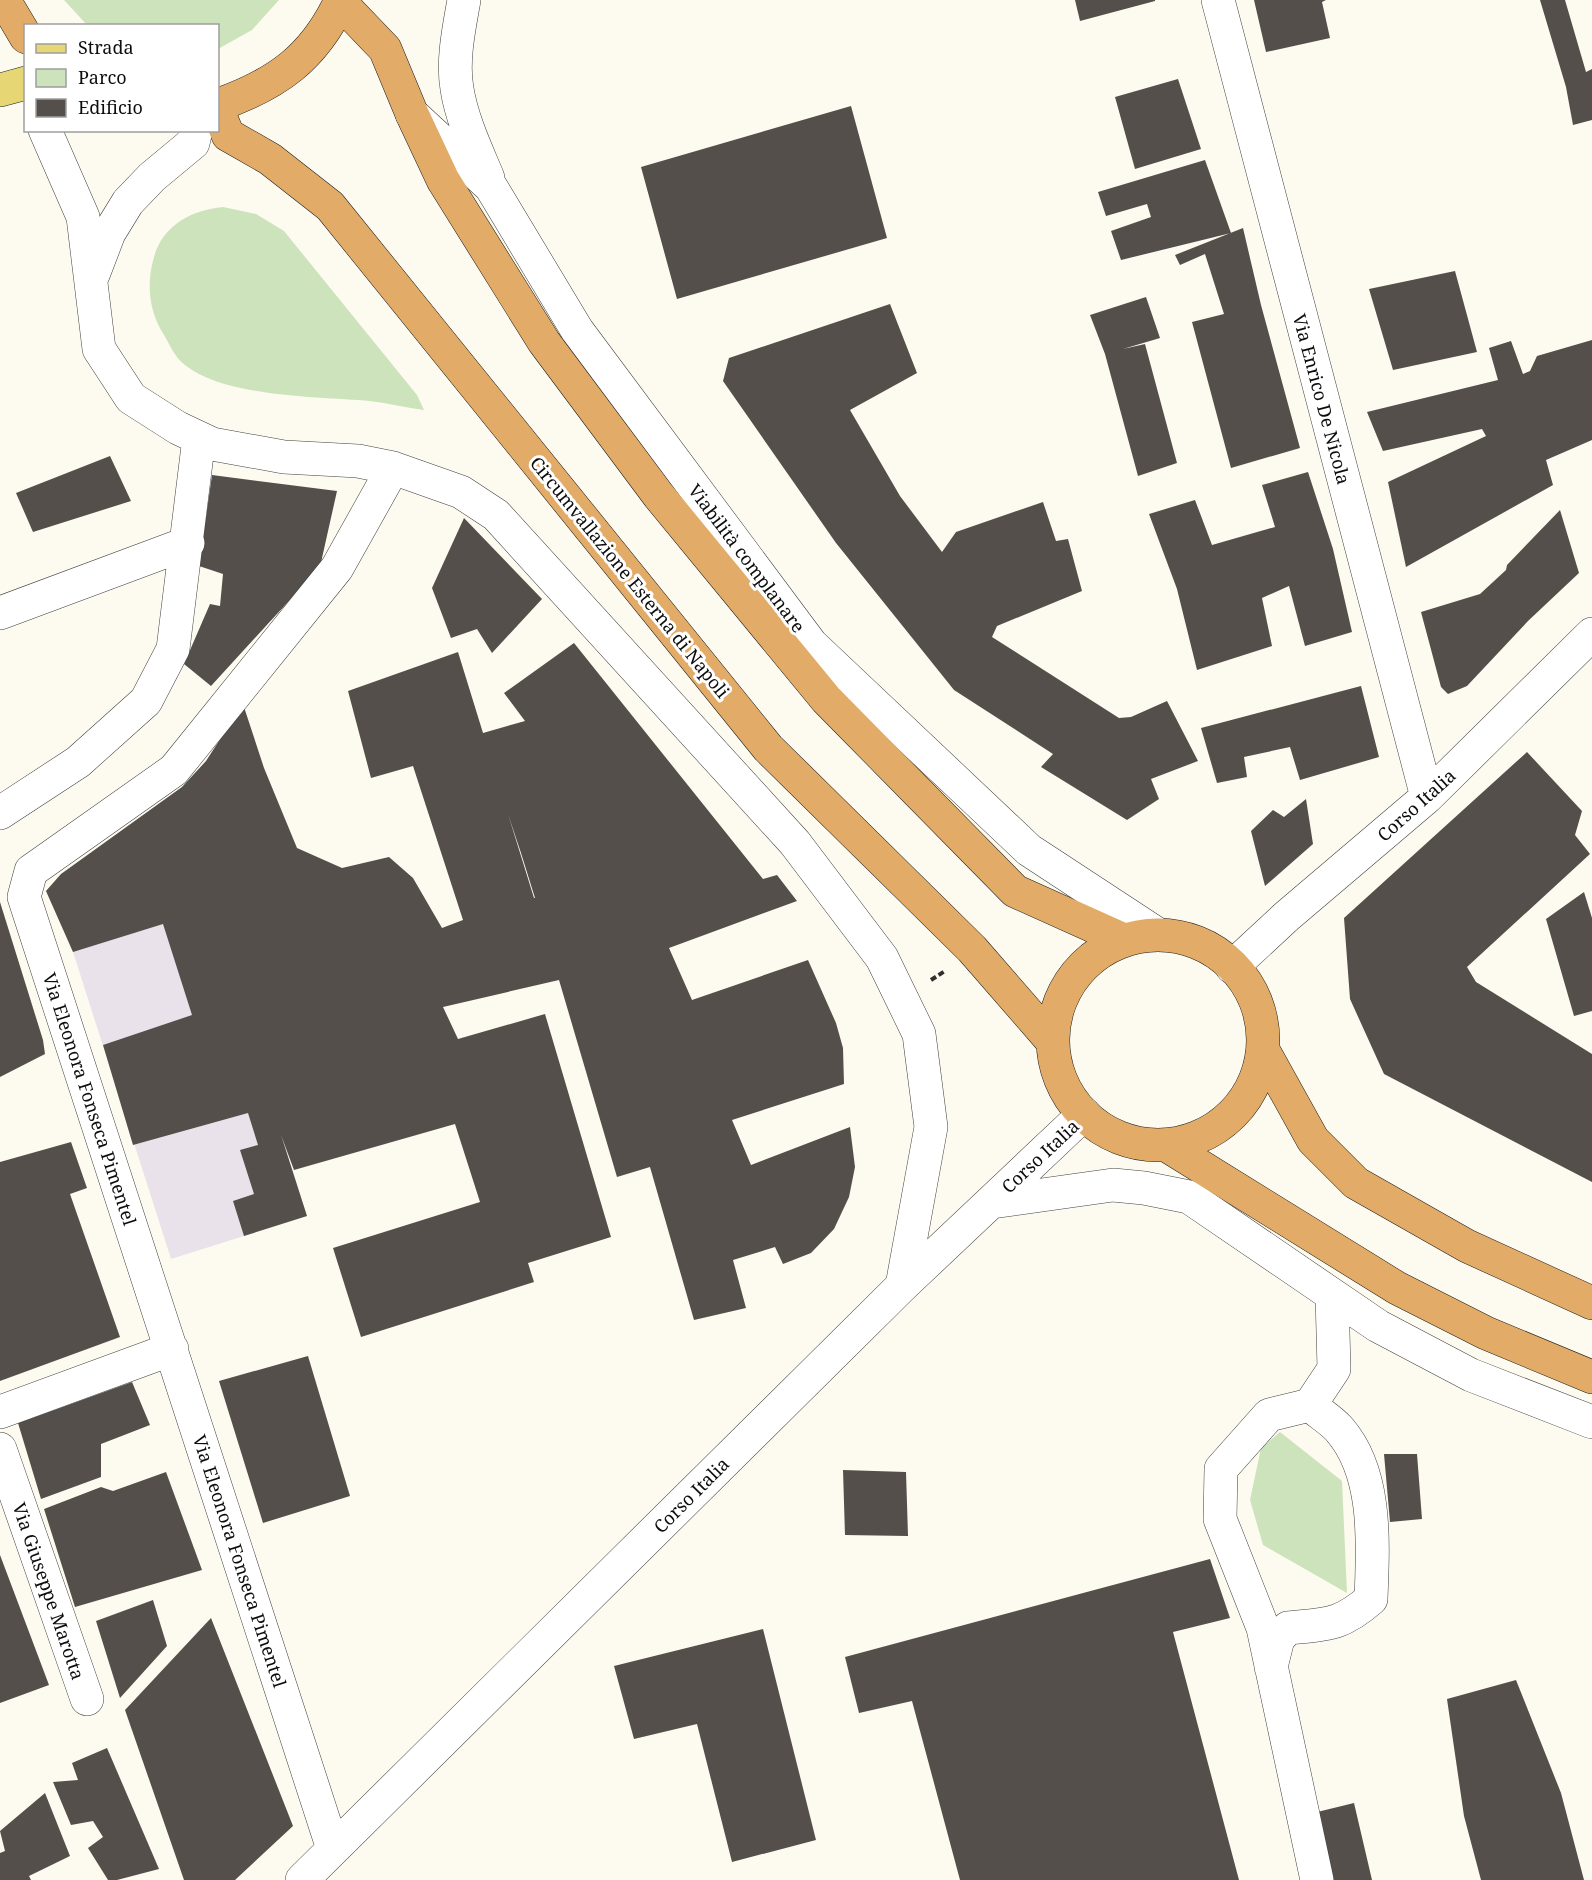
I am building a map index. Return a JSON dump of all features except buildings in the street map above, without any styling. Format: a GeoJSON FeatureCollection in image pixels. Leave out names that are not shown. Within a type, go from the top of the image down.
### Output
{"type":"FeatureCollection","features":[{"type":"Feature","properties":{"kind":"highway"},"geometry":{"type":"LineString","coordinates":[[4,0],[24,34]]}},
{"type":"Feature","properties":{"kind":"highway"},"geometry":{"type":"LineString","coordinates":[[219,105],[254,92],[281,76],[305,55],[325,30],[341,1],[385,49],[443,180],[544,342],[659,496],[826,699],[1015,891],[1124,939]]}},
{"type":"Feature","properties":{"kind":"highway","name":"Circumvallazione Esterna di Napoli"},"geometry":{"type":"LineString","coordinates":[[219,113],[228,135],[270,159],[330,206],[768,748],[972,949],[1052,1041]]}},
{"type":"Feature","properties":{"kind":"highway"},"geometry":{"type":"LineString","coordinates":[[1157,934],[1190,939],[1219,954],[1245,980],[1260,1014],[1263,1050],[1254,1086],[1232,1116],[1202,1136],[1166,1145],[1129,1142],[1096,1126],[1072,1102],[1057,1073],[1052,1041],[1057,1008],[1071,978],[1095,955],[1124,939],[1157,934]]}},
{"type":"Feature","properties":{"kind":"highway"},"geometry":{"type":"LineString","coordinates":[[1263,1050],[1313,1140],[1356,1183],[1467,1246],[1592,1303]]}},
{"type":"Feature","properties":{"kind":"highway"},"geometry":{"type":"LineString","coordinates":[[1166,1145],[1397,1288],[1486,1333],[1592,1377]]}},
{"type":"Feature","properties":{"kind":"main road"},"geometry":{"type":"LineString","coordinates":[[0,90],[24,84]]}},
{"type":"Feature","properties":{"kind":"street"},"geometry":{"type":"LineString","coordinates":[[464,0],[458,31],[457,87],[466,124],[491,187],[499,269]]}},
{"type":"Feature","properties":{"kind":"street","name":"Via Enrico De Nicola"},"geometry":{"type":"LineString","coordinates":[[1218,0],[1427,797]]}},
{"type":"Feature","properties":{"kind":"street","name":"Viabilità complanare"},"geometry":{"type":"LineString","coordinates":[[412,114],[491,187],[577,330],[811,644],[1029,850],[1157,934]]}},
{"type":"Feature","properties":{"kind":"street"},"geometry":{"type":"LineString","coordinates":[[46,132],[83,217],[99,349],[131,398],[212,444],[284,457],[358,461],[393,468],[461,492],[496,515],[795,843],[840,899],[882,958],[919,1034],[931,1127],[902,1286]]}},
{"type":"Feature","properties":{"kind":"street"},"geometry":{"type":"LineString","coordinates":[[92,277],[109,233],[128,202],[152,177],[193,143],[196,132]]}},
{"type":"Feature","properties":{"kind":"street"},"geometry":{"type":"LineString","coordinates":[[0,813],[78,762],[146,702],[173,649],[200,438]]}},
{"type":"Feature","properties":{"kind":"street","name":"Via Eleonora Fonseca Pimentel"},"geometry":{"type":"LineString","coordinates":[[333,1849],[24,897],[31,871],[174,770],[337,568],[393,468]]}},
{"type":"Feature","properties":{"kind":"street"},"geometry":{"type":"LineString","coordinates":[[0,613],[188,543]]}},
{"type":"Feature","properties":{"kind":"street","name":"Corso Italia"},"geometry":{"type":"LineString","coordinates":[[1233,967],[1287,916],[1427,797],[1592,634]]}},
{"type":"Feature","properties":{"kind":"street","name":"Corso Italia"},"geometry":{"type":"LineString","coordinates":[[302,1880],[902,1286],[1084,1114]]}},
{"type":"Feature","properties":{"kind":"street"},"geometry":{"type":"LineString","coordinates":[[992,1202],[1113,1185],[1144,1188],[1189,1197],[1378,1326],[1471,1375],[1592,1422]]}},
{"type":"Feature","properties":{"kind":"street"},"geometry":{"type":"LineString","coordinates":[[1317,1880],[1263,1628],[1220,1519],[1221,1469],[1269,1415],[1310,1405],[1334,1369],[1332,1295]]}},
{"type":"Feature","properties":{"kind":"street"},"geometry":{"type":"LineString","coordinates":[[0,1412],[172,1349]]}},
{"type":"Feature","properties":{"kind":"street"},"geometry":{"type":"LineString","coordinates":[[1271,1667],[1278,1639],[1288,1628],[1327,1624],[1350,1617],[1371,1599],[1374,1539],[1362,1468],[1339,1430],[1310,1405]]}},
{"type":"Feature","properties":{"kind":"street","name":"Via Giuseppe Marotta"},"geometry":{"type":"LineString","coordinates":[[0,1449],[87,1700]]}},
{"type":"Feature","properties":{"kind":"shaded area"},"geometry":{"type":"Polygon","coordinates":[[[182,787],[272,1105],[307,1216],[171,1259],[73,952],[46,891],[61,874],[182,787]]]}},
{"type":"Feature","properties":{"kind":"green space"},"geometry":{"type":"Polygon","coordinates":[[[64,0],[279,0],[252,30],[219,48],[219,24],[86,24],[64,0]]]}},
{"type":"Feature","properties":{"kind":"green space"},"geometry":{"type":"Polygon","coordinates":[[[223,207],[256,214],[284,231],[417,395],[424,410],[370,401],[273,394],[247,389],[223,384],[202,376],[181,362],[159,326],[152,307],[150,277],[154,257],[164,236],[180,221],[200,212],[223,207]]]}},
{"type":"Feature","properties":{"kind":"green space"},"geometry":{"type":"Polygon","coordinates":[[[1280,1432],[1342,1481],[1347,1593],[1263,1545],[1250,1500],[1261,1448],[1280,1432]]]}}]}
